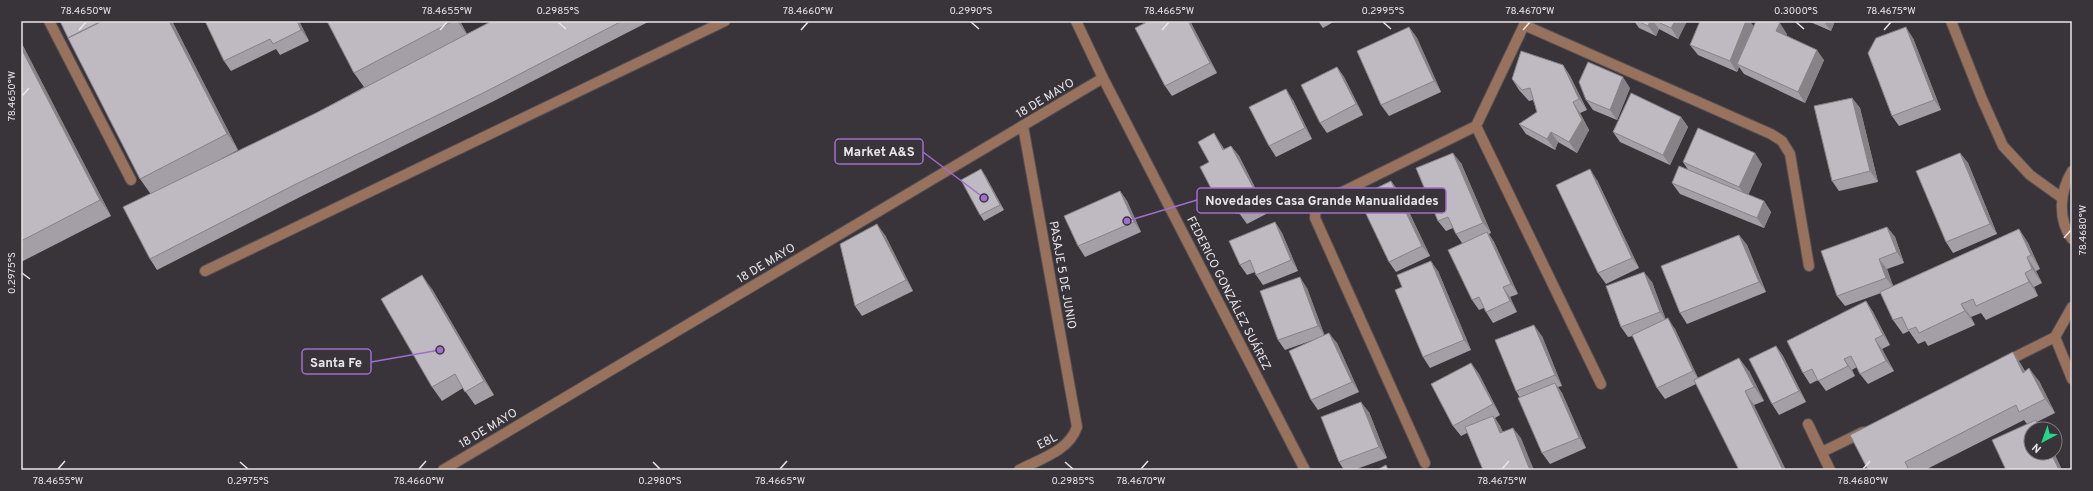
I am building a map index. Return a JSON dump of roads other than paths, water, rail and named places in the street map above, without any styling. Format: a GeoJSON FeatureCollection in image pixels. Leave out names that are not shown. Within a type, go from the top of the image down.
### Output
{"type":"FeatureCollection","features":[{"type":"Feature","properties":{"kind":"street"},"geometry":{"type":"LineString","coordinates":[[49,21],[131,180]]}},
{"type":"Feature","properties":{"kind":"street"},"geometry":{"type":"LineString","coordinates":[[205,271],[725,21]]}},
{"type":"Feature","properties":{"kind":"street","name":"FEDERICO GONZÁLEZ SUÁREZ"},"geometry":{"type":"LineString","coordinates":[[1076,21],[1103,78],[1305,470]]}},
{"type":"Feature","properties":{"kind":"street"},"geometry":{"type":"LineString","coordinates":[[1951,21],[1982,99],[2003,146],[2030,175],[2062,198]]}},
{"type":"Feature","properties":{"kind":"street"},"geometry":{"type":"LineString","coordinates":[[1425,463],[1315,218],[1316,206],[1476,126],[1525,23],[1782,140],[1790,154],[1809,266]]}},
{"type":"Feature","properties":{"kind":"street","name":"18 DE MAYO"},"geometry":{"type":"LineString","coordinates":[[443,470],[1103,78]]}},
{"type":"Feature","properties":{"kind":"street","name":"PASAJE 5 DE JUNIO"},"geometry":{"type":"LineString","coordinates":[[1023,126],[1077,427]]}},
{"type":"Feature","properties":{"kind":"street"},"geometry":{"type":"LineString","coordinates":[[1476,126],[1601,384]]}},
{"type":"Feature","properties":{"kind":"street"},"geometry":{"type":"LineString","coordinates":[[2072,171],[2067,179],[2062,198],[2063,217],[2072,239]]}},
{"type":"Feature","properties":{"kind":"street"},"geometry":{"type":"LineString","coordinates":[[1992,368],[2055,337],[2072,307]]}},
{"type":"Feature","properties":{"kind":"street"},"geometry":{"type":"LineString","coordinates":[[2055,337],[2072,379]]}},
{"type":"Feature","properties":{"kind":"street"},"geometry":{"type":"LineString","coordinates":[[1808,424],[1830,470]]}},
{"type":"Feature","properties":{"kind":"street","name":"E8L"},"geometry":{"type":"LineString","coordinates":[[1019,470],[1068,445],[1074,437],[1077,427]]}},
{"type":"Feature","properties":{"kind":"street"},"geometry":{"type":"LineString","coordinates":[[1822,452],[1872,428]]}},
{"type":"Feature","properties":{"kind":"place","name":"Market A&S"},"geometry":{"type":"Point","coordinates":[984,198]}},
{"type":"Feature","properties":{"kind":"place","name":"Novedades Casa Grande Manualidades"},"geometry":{"type":"Point","coordinates":[1127,221]}},
{"type":"Feature","properties":{"kind":"place","name":"Santa Fe"},"geometry":{"type":"Point","coordinates":[440,350]}}]}
